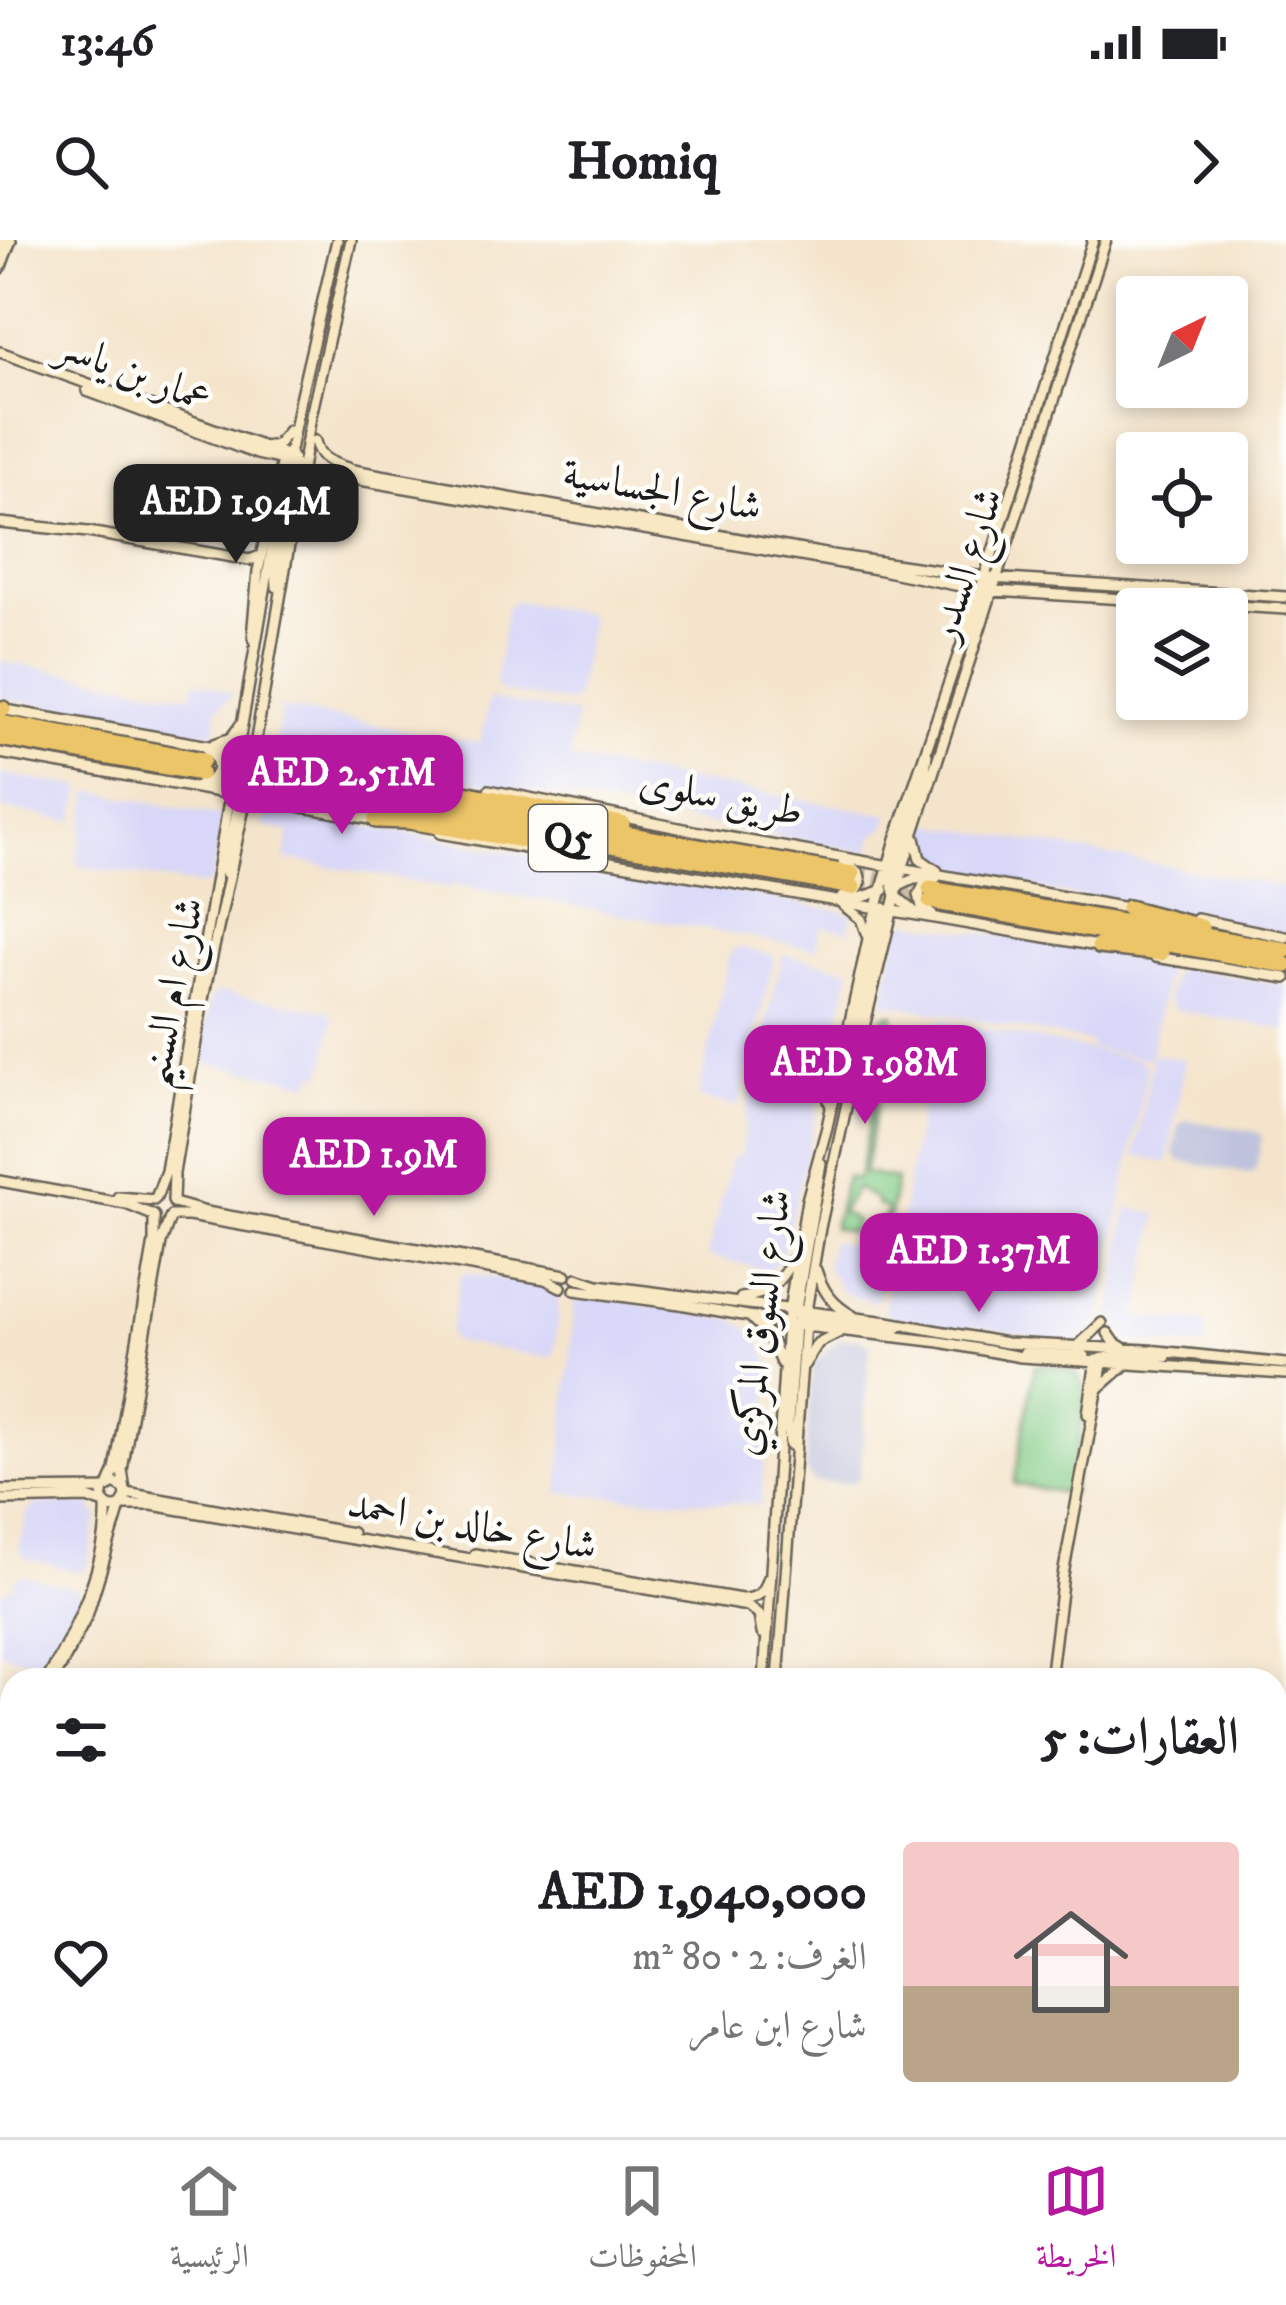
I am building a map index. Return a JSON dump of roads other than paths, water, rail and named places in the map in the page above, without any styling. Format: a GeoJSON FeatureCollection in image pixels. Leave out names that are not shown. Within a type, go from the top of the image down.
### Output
{"type":"FeatureCollection","features":[{"type":"Feature","properties":{"kind":"highway","name":"طريق سلوى"},"geometry":{"type":"LineString","coordinates":[[1,712],[203,766]]}},
{"type":"Feature","properties":{"kind":"highway","name":"طريق سلوى"},"geometry":{"type":"LineString","coordinates":[[0,738],[203,766]]}},
{"type":"Feature","properties":{"kind":"highway","name":"طريق سلوى"},"geometry":{"type":"LineString","coordinates":[[286,777],[849,884]]}},
{"type":"Feature","properties":{"kind":"highway"},"geometry":{"type":"LineString","coordinates":[[403,781],[588,816],[716,857]]}},
{"type":"Feature","properties":{"kind":"highway"},"geometry":{"type":"LineString","coordinates":[[376,820],[409,821],[672,863],[716,857]]}},
{"type":"Feature","properties":{"kind":"highway","name":"طريق سلوى"},"geometry":{"type":"LineString","coordinates":[[933,892],[1282,945]]}},
{"type":"Feature","properties":{"kind":"highway","name":"طريق سلوى"},"geometry":{"type":"LineString","coordinates":[[933,892],[1286,971]]}},
{"type":"Feature","properties":{"kind":"highway"},"geometry":{"type":"LineString","coordinates":[[1128,908],[1282,945]]}},
{"type":"Feature","properties":{"kind":"highway"},"geometry":{"type":"LineString","coordinates":[[1099,946],[1286,971]]}},
{"type":"Feature","properties":{"kind":"main road"},"geometry":{"type":"LineString","coordinates":[[0,251],[8,240]]}},
{"type":"Feature","properties":{"kind":"main road"},"geometry":{"type":"LineString","coordinates":[[0,268],[8,240]]}},
{"type":"Feature","properties":{"kind":"main road"},"geometry":{"type":"LineString","coordinates":[[246,752],[245,718],[287,459],[337,240]]}},
{"type":"Feature","properties":{"kind":"main road","name":"شارع السدر"},"geometry":{"type":"LineString","coordinates":[[1007,502],[1093,240]]}},
{"type":"Feature","properties":{"kind":"main road","name":"شارع السدر"},"geometry":{"type":"LineString","coordinates":[[896,866],[896,839],[971,614],[1007,548],[1106,240]]}},
{"type":"Feature","properties":{"kind":"main road"},"geometry":{"type":"LineString","coordinates":[[246,752],[258,728],[290,531],[334,310],[352,244]]}},
{"type":"Feature","properties":{"kind":"main road"},"geometry":{"type":"LineString","coordinates":[[1067,296],[1078,285]]}},
{"type":"Feature","properties":{"kind":"main road"},"geometry":{"type":"LineString","coordinates":[[334,310],[338,331]]}},
{"type":"Feature","properties":{"kind":"main road","name":"عمار بن ياسر"},"geometry":{"type":"LineString","coordinates":[[0,352],[287,459]]}},
{"type":"Feature","properties":{"kind":"main road","name":"عمار بن ياسر"},"geometry":{"type":"LineString","coordinates":[[0,352],[260,451]]}},
{"type":"Feature","properties":{"kind":"main road"},"geometry":{"type":"LineString","coordinates":[[277,611],[288,430],[305,376]]}},
{"type":"Feature","properties":{"kind":"main road"},"geometry":{"type":"LineString","coordinates":[[305,376],[298,438],[310,441]]}},
{"type":"Feature","properties":{"kind":"main road"},"geometry":{"type":"LineString","coordinates":[[1034,390],[1037,412]]}},
{"type":"Feature","properties":{"kind":"main road"},"geometry":{"type":"LineString","coordinates":[[278,482],[260,451],[277,445],[288,430]]}},
{"type":"Feature","properties":{"kind":"main road"},"geometry":{"type":"LineString","coordinates":[[256,654],[258,553],[287,459],[310,441]]}},
{"type":"Feature","properties":{"kind":"main road"},"geometry":{"type":"LineString","coordinates":[[310,441],[329,462]]}},
{"type":"Feature","properties":{"kind":"main road"},"geometry":{"type":"LineString","coordinates":[[306,491],[326,479],[318,467],[329,462]]}},
{"type":"Feature","properties":{"kind":"main road","name":"شارع الجساسية"},"geometry":{"type":"LineString","coordinates":[[329,462],[496,499],[892,569],[919,580],[989,585]]}},
{"type":"Feature","properties":{"kind":"main road","name":"شارع الجساسية"},"geometry":{"type":"LineString","coordinates":[[326,479],[496,499],[541,513],[671,524],[779,555],[964,574],[989,585]]}},
{"type":"Feature","properties":{"kind":"main road"},"geometry":{"type":"LineString","coordinates":[[258,553],[280,502]]}},
{"type":"Feature","properties":{"kind":"main road"},"geometry":{"type":"LineString","coordinates":[[964,574],[983,562],[1007,502]]}},
{"type":"Feature","properties":{"kind":"main road"},"geometry":{"type":"LineString","coordinates":[[968,672],[970,646],[1009,514],[1007,502]]}},
{"type":"Feature","properties":{"kind":"main road"},"geometry":{"type":"LineString","coordinates":[[0,524],[258,553]]}},
{"type":"Feature","properties":{"kind":"main road"},"geometry":{"type":"LineString","coordinates":[[290,531],[293,559]]}},
{"type":"Feature","properties":{"kind":"main road"},"geometry":{"type":"LineString","coordinates":[[1007,548],[1012,571],[1030,582]]}},
{"type":"Feature","properties":{"kind":"main road"},"geometry":{"type":"LineString","coordinates":[[892,569],[989,585],[1116,589]]}},
{"type":"Feature","properties":{"kind":"main road"},"geometry":{"type":"LineString","coordinates":[[919,580],[961,594],[971,614]]}},
{"type":"Feature","properties":{"kind":"main road"},"geometry":{"type":"LineString","coordinates":[[989,585],[1030,582],[1126,588]]}},
{"type":"Feature","properties":{"kind":"main road"},"geometry":{"type":"LineString","coordinates":[[989,585],[1015,594],[1116,600]]}},
{"type":"Feature","properties":{"kind":"main road","name":"شارع السدر"},"geometry":{"type":"LineString","coordinates":[[884,910],[968,672],[989,585]]}},
{"type":"Feature","properties":{"kind":"main road"},"geometry":{"type":"LineString","coordinates":[[982,627],[999,602],[1015,594]]}},
{"type":"Feature","properties":{"kind":"main road"},"geometry":{"type":"LineString","coordinates":[[1248,597],[1286,597]]}},
{"type":"Feature","properties":{"kind":"main road"},"geometry":{"type":"LineString","coordinates":[[1248,597],[1286,609]]}},
{"type":"Feature","properties":{"kind":"main road"},"geometry":{"type":"LineString","coordinates":[[945,666],[958,655]]}},
{"type":"Feature","properties":{"kind":"main road"},"geometry":{"type":"LineString","coordinates":[[228,884],[226,861],[255,699],[254,666]]}},
{"type":"Feature","properties":{"kind":"main road","name":"طريق سلوى"},"geometry":{"type":"LineString","coordinates":[[1,712],[193,743],[203,766],[246,752],[286,777],[300,807],[472,840],[752,886],[849,884],[896,866],[933,892],[942,920],[1099,946]]}},
{"type":"Feature","properties":{"kind":"main road"},"geometry":{"type":"LineString","coordinates":[[953,717],[953,740]]}},
{"type":"Feature","properties":{"kind":"main road"},"geometry":{"type":"LineString","coordinates":[[203,766],[245,718]]}},
{"type":"Feature","properties":{"kind":"main road"},"geometry":{"type":"LineString","coordinates":[[258,728],[286,777]]}},
{"type":"Feature","properties":{"kind":"main road"},"geometry":{"type":"LineString","coordinates":[[193,743],[212,753],[218,764],[214,777],[203,766]]}},
{"type":"Feature","properties":{"kind":"main road"},"geometry":{"type":"LineString","coordinates":[[896,866],[927,767],[926,750]]}},
{"type":"Feature","properties":{"kind":"main road","name":"طريق سلوى"},"geometry":{"type":"LineString","coordinates":[[0,753],[238,797],[286,777],[403,781],[491,791],[832,855],[849,884],[884,910],[933,892]]}},
{"type":"Feature","properties":{"kind":"main road"},"geometry":{"type":"LineString","coordinates":[[932,777],[949,753]]}},
{"type":"Feature","properties":{"kind":"main road"},"geometry":{"type":"LineString","coordinates":[[81,767],[203,766],[228,757],[259,792],[286,777]]}},
{"type":"Feature","properties":{"kind":"main road"},"geometry":{"type":"LineString","coordinates":[[203,766],[218,784],[263,765],[286,777]]}},
{"type":"Feature","properties":{"kind":"main road"},"geometry":{"type":"LineString","coordinates":[[286,777],[274,768],[268,784],[276,797],[300,807]]}},
{"type":"Feature","properties":{"kind":"main road"},"geometry":{"type":"LineString","coordinates":[[168,784],[215,800],[225,830]]}},
{"type":"Feature","properties":{"kind":"main road","name":"شارع ام السنيم"},"geometry":{"type":"LineString","coordinates":[[173,1202],[204,994],[241,824],[238,797]]}},
{"type":"Feature","properties":{"kind":"main road","name":"شارع ام السنيم"},"geometry":{"type":"LineString","coordinates":[[155,1199],[166,1171],[225,830],[238,797]]}},
{"type":"Feature","properties":{"kind":"main road"},"geometry":{"type":"LineString","coordinates":[[241,824],[260,806],[315,810]]}},
{"type":"Feature","properties":{"kind":"main road"},"geometry":{"type":"LineString","coordinates":[[914,832],[933,892]]}},
{"type":"Feature","properties":{"kind":"main road"},"geometry":{"type":"LineString","coordinates":[[849,884],[896,839]]}},
{"type":"Feature","properties":{"kind":"main road"},"geometry":{"type":"LineString","coordinates":[[832,855],[853,866],[860,877],[857,891],[849,884]]}},
{"type":"Feature","properties":{"kind":"main road"},"geometry":{"type":"LineString","coordinates":[[849,884],[874,871],[904,906],[933,892],[1001,890],[1128,908]]}},
{"type":"Feature","properties":{"kind":"main road"},"geometry":{"type":"LineString","coordinates":[[849,884],[860,898],[914,879],[933,892]]}},
{"type":"Feature","properties":{"kind":"main road"},"geometry":{"type":"LineString","coordinates":[[849,884],[868,940]]}},
{"type":"Feature","properties":{"kind":"main road"},"geometry":{"type":"LineString","coordinates":[[933,892],[923,885],[919,898],[925,910],[942,920]]}},
{"type":"Feature","properties":{"kind":"main road"},"geometry":{"type":"LineString","coordinates":[[858,1052],[859,1013],[884,910]]}},
{"type":"Feature","properties":{"kind":"main road","name":"شارع السوق المركزي"},"geometry":{"type":"LineString","coordinates":[[765,1668],[782,1370],[814,1262],[886,936],[884,910]]}},
{"type":"Feature","properties":{"kind":"main road","name":"شارع السوق المركزي"},"geometry":{"type":"LineString","coordinates":[[779,1668],[800,1377],[797,1250],[868,940],[884,910]]}},
{"type":"Feature","properties":{"kind":"main road"},"geometry":{"type":"LineString","coordinates":[[886,936],[906,919],[955,922]]}},
{"type":"Feature","properties":{"kind":"main road"},"geometry":{"type":"LineString","coordinates":[[831,1108],[826,1094],[829,1072],[820,1062],[835,1054],[850,1015]]}},
{"type":"Feature","properties":{"kind":"main road"},"geometry":{"type":"LineString","coordinates":[[793,1464],[788,1422],[796,1317],[827,1127]]}},
{"type":"Feature","properties":{"kind":"main road"},"geometry":{"type":"LineString","coordinates":[[0,1180],[167,1197],[191,1210],[747,1315],[858,1318],[1006,1342],[1077,1347],[1126,1364],[1286,1374]]}},
{"type":"Feature","properties":{"kind":"main road"},"geometry":{"type":"LineString","coordinates":[[0,1180],[126,1204],[162,1220],[190,1216],[545,1280],[561,1288],[560,1280],[722,1299],[843,1331],[1072,1362],[1151,1348],[1196,1356]]}},
{"type":"Feature","properties":{"kind":"main road"},"geometry":{"type":"LineString","coordinates":[[56,1668],[91,1584],[105,1534],[102,1496],[115,1470],[154,1242],[151,1207],[155,1199]]}},
{"type":"Feature","properties":{"kind":"main road"},"geometry":{"type":"LineString","coordinates":[[58,1668],[87,1616],[123,1498],[122,1470],[136,1387],[161,1243],[173,1202]]}},
{"type":"Feature","properties":{"kind":"main road"},"geometry":{"type":"LineString","coordinates":[[722,1299],[767,1291],[785,1273],[797,1250]]}},
{"type":"Feature","properties":{"kind":"main road"},"geometry":{"type":"LineString","coordinates":[[814,1262],[827,1296],[858,1318]]}},
{"type":"Feature","properties":{"kind":"main road"},"geometry":{"type":"LineString","coordinates":[[680,1304],[922,1328]]}},
{"type":"Feature","properties":{"kind":"main road"},"geometry":{"type":"LineString","coordinates":[[747,1315],[768,1334],[782,1370]]}},
{"type":"Feature","properties":{"kind":"main road"},"geometry":{"type":"LineString","coordinates":[[1077,1347],[1105,1328],[1118,1346],[1130,1351]]}},
{"type":"Feature","properties":{"kind":"main road"},"geometry":{"type":"LineString","coordinates":[[800,1377],[818,1343],[843,1331]]}},
{"type":"Feature","properties":{"kind":"main road"},"geometry":{"type":"LineString","coordinates":[[1004,1354],[1196,1356],[1286,1364]]}},
{"type":"Feature","properties":{"kind":"main road"},"geometry":{"type":"LineString","coordinates":[[1051,1668],[1100,1356]]}},
{"type":"Feature","properties":{"kind":"main road"},"geometry":{"type":"LineString","coordinates":[[1250,1360],[1264,1356]]}},
{"type":"Feature","properties":{"kind":"main road"},"geometry":{"type":"LineString","coordinates":[[1072,1362],[1095,1386]]}},
{"type":"Feature","properties":{"kind":"main road"},"geometry":{"type":"LineString","coordinates":[[1095,1386],[1126,1364]]}},
{"type":"Feature","properties":{"kind":"main road"},"geometry":{"type":"LineString","coordinates":[[0,1490],[117,1484],[123,1498]]}},
{"type":"Feature","properties":{"kind":"main road"},"geometry":{"type":"LineString","coordinates":[[0,1500],[87,1498],[113,1509],[123,1498]]}},
{"type":"Feature","properties":{"kind":"main road","name":"شارع خالد بن احمد"},"geometry":{"type":"LineString","coordinates":[[123,1498],[741,1598],[760,1594],[771,1568]]}},
{"type":"Feature","properties":{"kind":"main road","name":"شارع خالد بن احمد"},"geometry":{"type":"LineString","coordinates":[[123,1498],[748,1606],[760,1620],[765,1661]]}},
{"type":"Feature","properties":{"kind":"tunnel"},"geometry":{"type":"LineString","coordinates":[[222,777],[281,787]]}},
{"type":"Feature","properties":{"kind":"tunnel"},"geometry":{"type":"LineString","coordinates":[[852,874],[930,889]]}},
{"type":"Feature","properties":{"kind":"tunnel"},"geometry":{"type":"LineString","coordinates":[[853,887],[930,901]]}}]}
